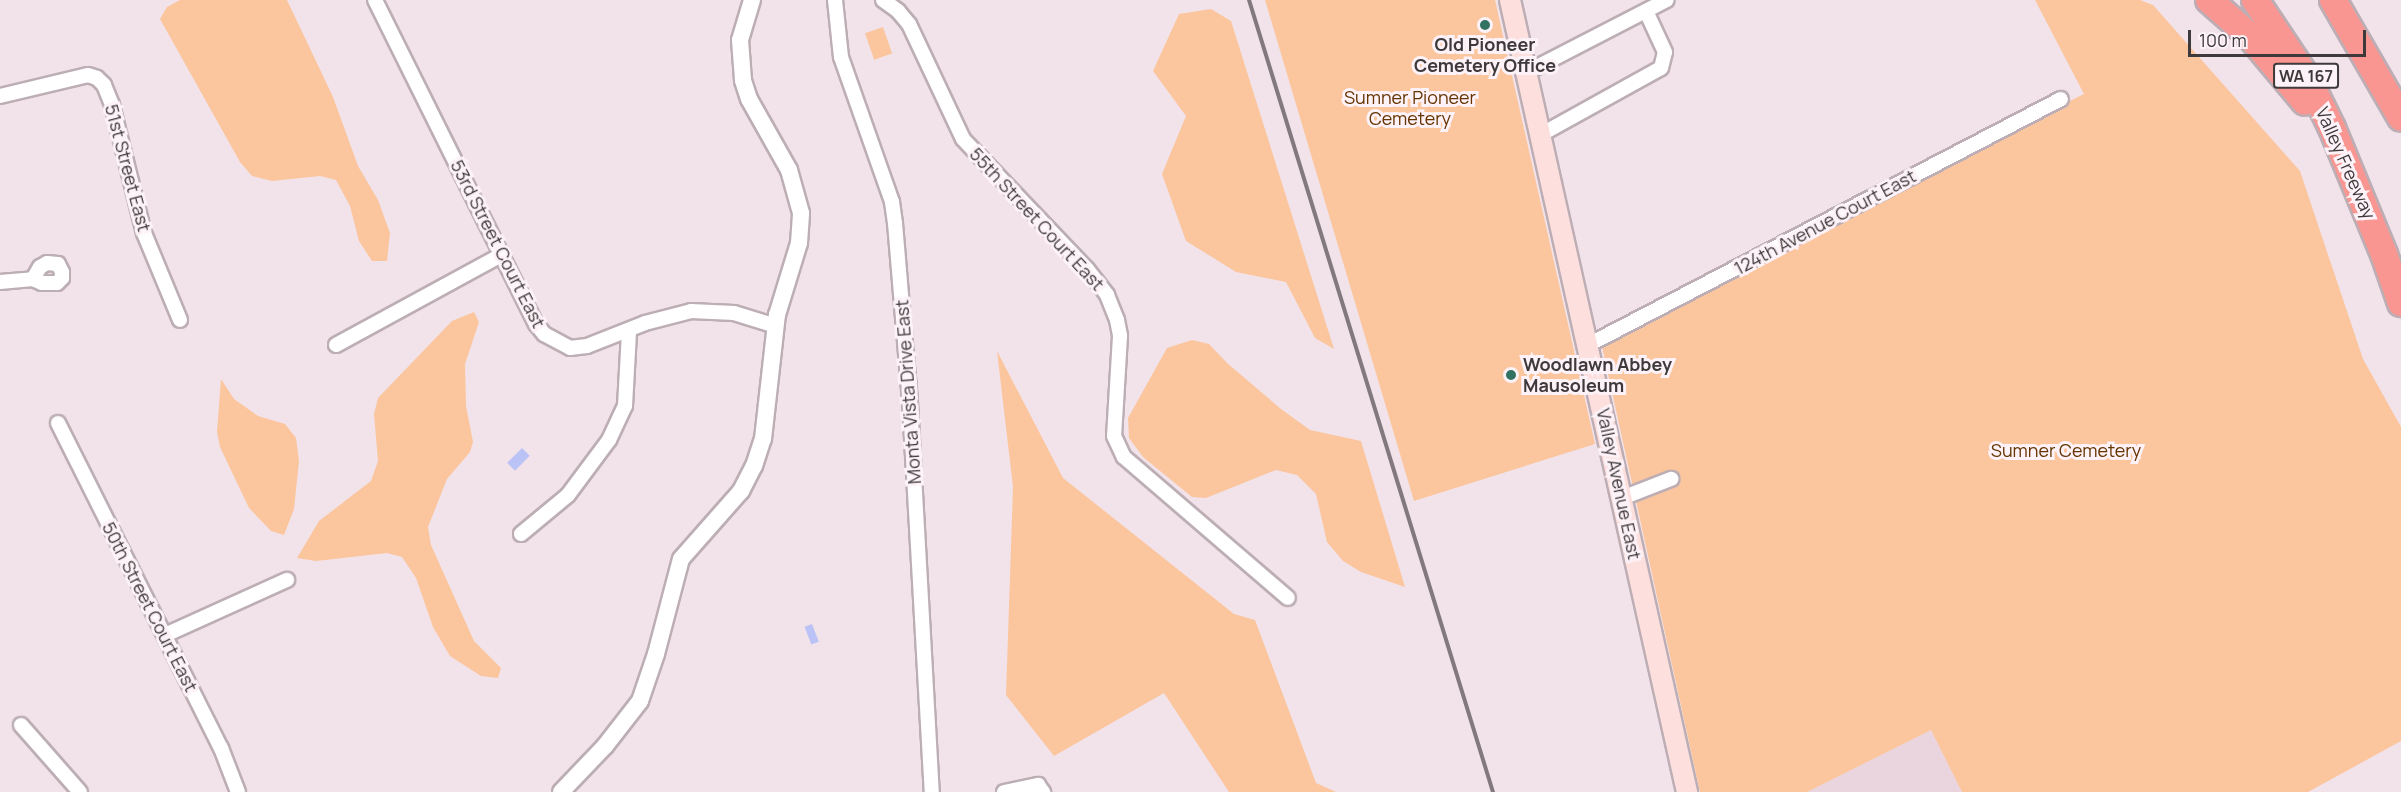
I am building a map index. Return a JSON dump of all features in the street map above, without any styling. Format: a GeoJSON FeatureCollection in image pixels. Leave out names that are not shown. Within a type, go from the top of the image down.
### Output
{"type":"FeatureCollection","features":[{"type":"Feature","properties":{"kind":"highway"},"geometry":{"type":"LineString","coordinates":[[2209,0],[2244,29],[2284,75],[2344,159]]}},
{"type":"Feature","properties":{"kind":"highway","name":"Valley Freeway"},"geometry":{"type":"LineString","coordinates":[[2256,0],[2309,81],[2384,254],[2401,303]]}},
{"type":"Feature","properties":{"kind":"highway"},"geometry":{"type":"LineString","coordinates":[[2333,0],[2401,118]]}},
{"type":"Feature","properties":{"kind":"main road","name":"Valley Avenue East"},"geometry":{"type":"LineString","coordinates":[[1510,0],[1687,792]]}},
{"type":"Feature","properties":{"kind":"street","name":"53rd Street Court East"},"geometry":{"type":"LineString","coordinates":[[375,0],[537,324],[557,344],[570,348],[587,346],[629,332],[645,323],[691,311],[734,313],[776,326]]}},
{"type":"Feature","properties":{"kind":"street"},"geometry":{"type":"LineString","coordinates":[[565,790],[608,744],[640,701],[656,654],[681,559],[731,504],[748,480],[763,439],[776,326],[799,243],[801,213],[789,170],[749,99],[743,80],[740,40],[752,0]]}},
{"type":"Feature","properties":{"kind":"street","name":"Monta Vista Drive East"},"geometry":{"type":"LineString","coordinates":[[836,0],[841,57],[892,202],[895,224],[910,403],[932,792]]}},
{"type":"Feature","properties":{"kind":"street","name":"55th Street Court East"},"geometry":{"type":"LineString","coordinates":[[883,0],[898,10],[909,24],[963,139],[1087,269],[1107,295],[1117,320],[1120,336],[1114,436],[1124,457],[1288,598]]}},
{"type":"Feature","properties":{"kind":"street"},"geometry":{"type":"LineString","coordinates":[[1524,65],[1535,68],[1667,0]]}},
{"type":"Feature","properties":{"kind":"street"},"geometry":{"type":"LineString","coordinates":[[1540,135],[1661,68],[1665,52],[1646,11]]}},
{"type":"Feature","properties":{"kind":"street","name":"51st Street East"},"geometry":{"type":"LineString","coordinates":[[0,96],[88,75],[97,78],[104,85],[112,105],[144,232],[180,320]]}},
{"type":"Feature","properties":{"kind":"street","name":"124th Avenue Court East"},"geometry":{"type":"LineString","coordinates":[[1588,345],[2061,99]]}},
{"type":"Feature","properties":{"kind":"street"},"geometry":{"type":"LineString","coordinates":[[336,345],[503,254]]}},
{"type":"Feature","properties":{"kind":"street"},"geometry":{"type":"LineString","coordinates":[[0,282],[33,279]]}},
{"type":"Feature","properties":{"kind":"street"},"geometry":{"type":"LineString","coordinates":[[521,534],[568,495],[609,440],[624,406],[629,332]]}},
{"type":"Feature","properties":{"kind":"street","name":"50th Street Court East"},"geometry":{"type":"LineString","coordinates":[[58,423],[221,748],[238,792]]}},
{"type":"Feature","properties":{"kind":"street"},"geometry":{"type":"LineString","coordinates":[[1622,498],[1671,479]]}},
{"type":"Feature","properties":{"kind":"street"},"geometry":{"type":"LineString","coordinates":[[165,635],[287,580]]}},
{"type":"Feature","properties":{"kind":"street"},"geometry":{"type":"LineString","coordinates":[[21,725],[80,792]]}},
{"type":"Feature","properties":{"kind":"street"},"geometry":{"type":"LineString","coordinates":[[1004,792],[1038,785],[1043,792]]}},
{"type":"Feature","properties":{"kind":"shaded area"},"geometry":{"type":"Polygon","coordinates":[[[1931,730],[1962,792],[1807,792],[1931,730]]]}},
{"type":"Feature","properties":{"kind":"green space"},"geometry":{"type":"Polygon","coordinates":[[[180,0],[287,0],[333,97],[358,166],[378,200],[390,233],[387,261],[372,261],[359,241],[350,206],[336,180],[320,176],[272,181],[252,176],[240,162],[160,19],[167,7],[180,0]]]}},
{"type":"Feature","properties":{"kind":"green space","name":"Sumner Pioneer Cemetery"},"geometry":{"type":"Polygon","coordinates":[[[1265,0],[1495,0],[1595,444],[1414,501],[1265,0]]]}},
{"type":"Feature","properties":{"kind":"green space","name":"Sumner Cemetery"},"geometry":{"type":"Polygon","coordinates":[[[2035,0],[2140,0],[2153,5],[2300,171],[2363,359],[2401,427],[2401,741],[2308,792],[1962,792],[1931,730],[1807,792],[1700,792],[1601,342],[1869,199],[2084,94],[2035,0]]]}},
{"type":"Feature","properties":{"kind":"green space"},"geometry":{"type":"Polygon","coordinates":[[[1211,9],[1231,21],[1334,349],[1315,338],[1286,282],[1236,272],[1186,241],[1162,174],[1186,116],[1153,71],[1179,14],[1211,9]]]}},
{"type":"Feature","properties":{"kind":"green space"},"geometry":{"type":"Polygon","coordinates":[[[883,27],[892,53],[874,60],[865,33],[883,27]]]}},
{"type":"Feature","properties":{"kind":"green space"},"geometry":{"type":"Polygon","coordinates":[[[474,312],[479,322],[465,364],[466,406],[473,442],[470,452],[447,479],[428,527],[431,545],[474,641],[501,668],[498,678],[481,676],[450,656],[433,627],[416,578],[402,557],[387,553],[316,561],[297,558],[319,521],[371,481],[378,461],[374,414],[378,398],[452,321],[474,312]]]}},
{"type":"Feature","properties":{"kind":"green space"},"geometry":{"type":"Polygon","coordinates":[[[1192,340],[1209,344],[1227,363],[1281,409],[1310,430],[1361,441],[1405,587],[1361,572],[1343,561],[1327,542],[1316,494],[1297,475],[1276,470],[1206,498],[1192,497],[1143,457],[1129,438],[1128,418],[1167,348],[1192,340]]]}},
{"type":"Feature","properties":{"kind":"green space"},"geometry":{"type":"Polygon","coordinates":[[[997,351],[1063,478],[1234,614],[1255,620],[1316,783],[1336,792],[1229,792],[1164,693],[1054,756],[1006,695],[1013,487],[997,351]]]}},
{"type":"Feature","properties":{"kind":"green space"},"geometry":{"type":"Polygon","coordinates":[[[221,379],[234,399],[258,416],[285,424],[296,438],[299,461],[294,509],[284,535],[271,531],[249,508],[220,447],[217,432],[221,379]]]}},
{"type":"Feature","properties":{"kind":"water"},"geometry":{"type":"Polygon","coordinates":[[[522,448],[530,456],[515,471],[507,463],[522,448]]]}},
{"type":"Feature","properties":{"kind":"water"},"geometry":{"type":"Polygon","coordinates":[[[812,624],[819,642],[811,645],[805,627],[812,624]]]}},
{"type":"Feature","properties":{"kind":"railway"},"geometry":{"type":"LineString","coordinates":[[1249,0],[1493,792]]}},
{"type":"Feature","properties":{"kind":"place","name":"Old Pioneer Cemetery Office"},"geometry":{"type":"Point","coordinates":[1485,25]}},
{"type":"Feature","properties":{"kind":"place","name":"Woodlawn Abbey Mausoleum"},"geometry":{"type":"Point","coordinates":[1511,375]}}]}
